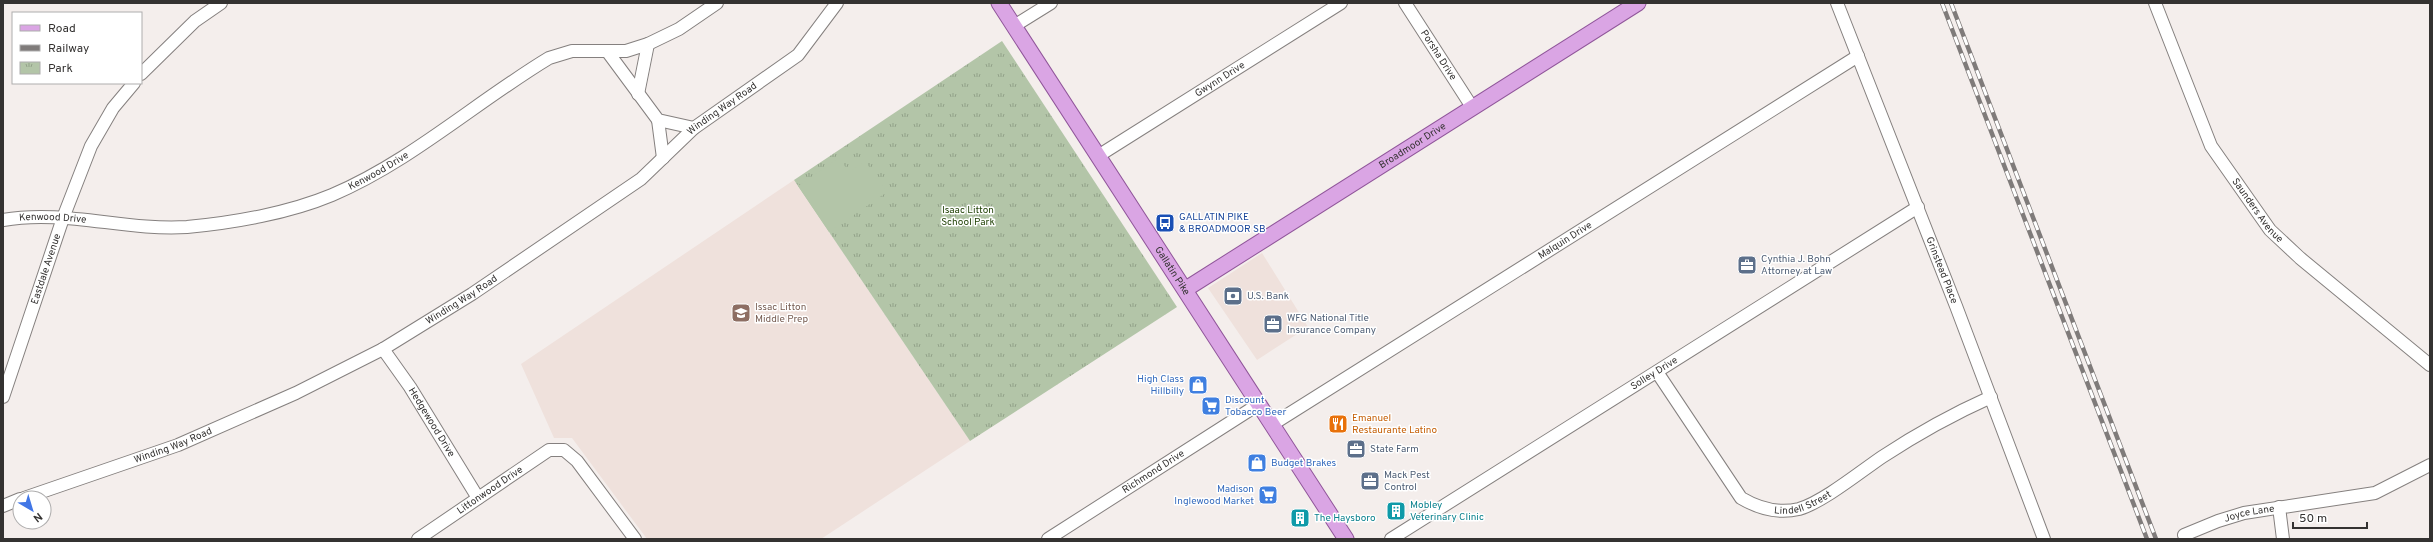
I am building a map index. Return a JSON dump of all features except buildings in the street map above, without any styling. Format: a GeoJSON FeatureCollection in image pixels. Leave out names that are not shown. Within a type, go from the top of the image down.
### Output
{"type":"FeatureCollection","features":[{"type":"Feature","properties":{"kind":"main road","name":"Gallatin Pike"},"geometry":{"type":"LineString","coordinates":[[999,3],[1186,289],[1346,539]]}},
{"type":"Feature","properties":{"kind":"main road","name":"Broadmoor Drive"},"geometry":{"type":"LineString","coordinates":[[1186,289],[1638,3]]}},
{"type":"Feature","properties":{"kind":"street"},"geometry":{"type":"LineString","coordinates":[[142,73],[196,21],[221,3]]}},
{"type":"Feature","properties":{"kind":"street","name":"Kenwood Drive"},"geometry":{"type":"LineString","coordinates":[[3,220],[22,216],[63,218],[168,228],[199,226],[246,219],[331,196],[368,178],[400,158],[549,58],[572,50],[626,51],[648,44],[679,29],[717,3]]}},
{"type":"Feature","properties":{"kind":"street","name":"Winding Way Road"},"geometry":{"type":"LineString","coordinates":[[47,490],[178,445],[296,393],[383,349],[472,294],[616,197],[662,158],[694,128],[798,55],[837,3]]}},
{"type":"Feature","properties":{"kind":"street"},"geometry":{"type":"LineString","coordinates":[[1014,26],[1051,3]]}},
{"type":"Feature","properties":{"kind":"street","name":"Gwynn Drive"},"geometry":{"type":"LineString","coordinates":[[1098,156],[1341,3]]}},
{"type":"Feature","properties":{"kind":"street","name":"Porsha Drive"},"geometry":{"type":"LineString","coordinates":[[1406,3],[1472,107]]}},
{"type":"Feature","properties":{"kind":"street","name":"Grinstead Place"},"geometry":{"type":"LineString","coordinates":[[1837,3],[1918,207],[2044,539]]}},
{"type":"Feature","properties":{"kind":"street","name":"Saunders Avenue"},"geometry":{"type":"LineString","coordinates":[[2155,3],[2211,146],[2270,230],[2306,263],[2430,365]]}},
{"type":"Feature","properties":{"kind":"street"},"geometry":{"type":"LineString","coordinates":[[638,94],[648,44]]}},
{"type":"Feature","properties":{"kind":"street"},"geometry":{"type":"LineString","coordinates":[[607,51],[658,120],[662,158]]}},
{"type":"Feature","properties":{"kind":"street","name":"Malquin Drive"},"geometry":{"type":"LineString","coordinates":[[1273,424],[1858,56]]}},
{"type":"Feature","properties":{"kind":"street","name":"Eastdale Avenue"},"geometry":{"type":"LineString","coordinates":[[3,397],[63,218],[91,146],[113,108],[133,84]]}},
{"type":"Feature","properties":{"kind":"street"},"geometry":{"type":"LineString","coordinates":[[658,120],[694,128]]}},
{"type":"Feature","properties":{"kind":"street","name":"Solley Drive"},"geometry":{"type":"LineString","coordinates":[[1391,539],[1918,207]]}},
{"type":"Feature","properties":{"kind":"street","name":"Hedgewood Drive"},"geometry":{"type":"LineString","coordinates":[[383,349],[410,387],[478,498]]}},
{"type":"Feature","properties":{"kind":"street","name":"Lindell Street"},"geometry":{"type":"LineString","coordinates":[[1656,372],[1741,498],[1756,507],[1774,510],[1799,509],[1818,500],[1914,436],[1949,416],[1991,397]]}},
{"type":"Feature","properties":{"kind":"street","name":"Richmond Drive"},"geometry":{"type":"LineString","coordinates":[[1048,539],[1259,404]]}},
{"type":"Feature","properties":{"kind":"street","name":"Littonwood Drive"},"geometry":{"type":"LineString","coordinates":[[418,539],[549,450],[564,450],[577,461],[635,539]]}},
{"type":"Feature","properties":{"kind":"street","name":"Joyce Lane"},"geometry":{"type":"LineString","coordinates":[[2184,535],[2224,519],[2279,506],[2374,492],[2430,465]]}},
{"type":"Feature","properties":{"kind":"street"},"geometry":{"type":"LineString","coordinates":[[2279,506],[2283,539]]}},
{"type":"Feature","properties":{"kind":"shaded area","name":"Issac Litton Middle Prep"},"geometry":{"type":"Polygon","coordinates":[[[794,180],[970,441],[821,539],[647,539],[572,438],[554,438],[521,364],[794,180]]]}},
{"type":"Feature","properties":{"kind":"shaded area"},"geometry":{"type":"Polygon","coordinates":[[[1262,253],[1308,327],[1257,360],[1208,288],[1262,253]]]}},
{"type":"Feature","properties":{"kind":"green space","name":"Isaac Litton School Park"},"geometry":{"type":"Polygon","coordinates":[[[1002,41],[1177,307],[970,441],[794,180],[1002,41]]]}},
{"type":"Feature","properties":{"kind":"green space"},"geometry":{"type":"Polygon","coordinates":[[[839,158],[849,172],[865,161],[887,192],[829,232],[798,186],[839,158]]]}},
{"type":"Feature","properties":{"kind":"railway"},"geometry":{"type":"LineString","coordinates":[[1942,3],[2147,539]]}},
{"type":"Feature","properties":{"kind":"railway"},"geometry":{"type":"LineString","coordinates":[[1951,3],[2156,539]]}},
{"type":"Feature","properties":{"kind":"place","name":"GALLATIN PIKE & BROADMOOR SB"},"geometry":{"type":"Point","coordinates":[1165,223]}},
{"type":"Feature","properties":{"kind":"place","name":"Cynthia J. Bohn Attorney at Law"},"geometry":{"type":"Point","coordinates":[1747,265]}},
{"type":"Feature","properties":{"kind":"place","name":"U.S. Bank"},"geometry":{"type":"Point","coordinates":[1233,296]}},
{"type":"Feature","properties":{"kind":"place","name":"Issac Litton Middle Prep"},"geometry":{"type":"Point","coordinates":[741,313]}},
{"type":"Feature","properties":{"kind":"place","name":"WFG National Title Insurance Company"},"geometry":{"type":"Point","coordinates":[1273,324]}},
{"type":"Feature","properties":{"kind":"place","name":"High Class Hillbilly"},"geometry":{"type":"Point","coordinates":[1198,385]}},
{"type":"Feature","properties":{"kind":"place","name":"Discount Tobacco Beer"},"geometry":{"type":"Point","coordinates":[1211,406]}},
{"type":"Feature","properties":{"kind":"place","name":"Emanuel Restaurante Latino"},"geometry":{"type":"Point","coordinates":[1338,424]}},
{"type":"Feature","properties":{"kind":"place","name":"State Farm"},"geometry":{"type":"Point","coordinates":[1356,449]}},
{"type":"Feature","properties":{"kind":"place","name":"Budget Brakes"},"geometry":{"type":"Point","coordinates":[1257,463]}},
{"type":"Feature","properties":{"kind":"place","name":"Mack Pest Control"},"geometry":{"type":"Point","coordinates":[1370,481]}},
{"type":"Feature","properties":{"kind":"place","name":"Madison Inglewood Market"},"geometry":{"type":"Point","coordinates":[1268,495]}},
{"type":"Feature","properties":{"kind":"place","name":"Mobley Veterinary Clinic"},"geometry":{"type":"Point","coordinates":[1396,511]}},
{"type":"Feature","properties":{"kind":"place","name":"The Haysboro"},"geometry":{"type":"Point","coordinates":[1300,518]}}]}
